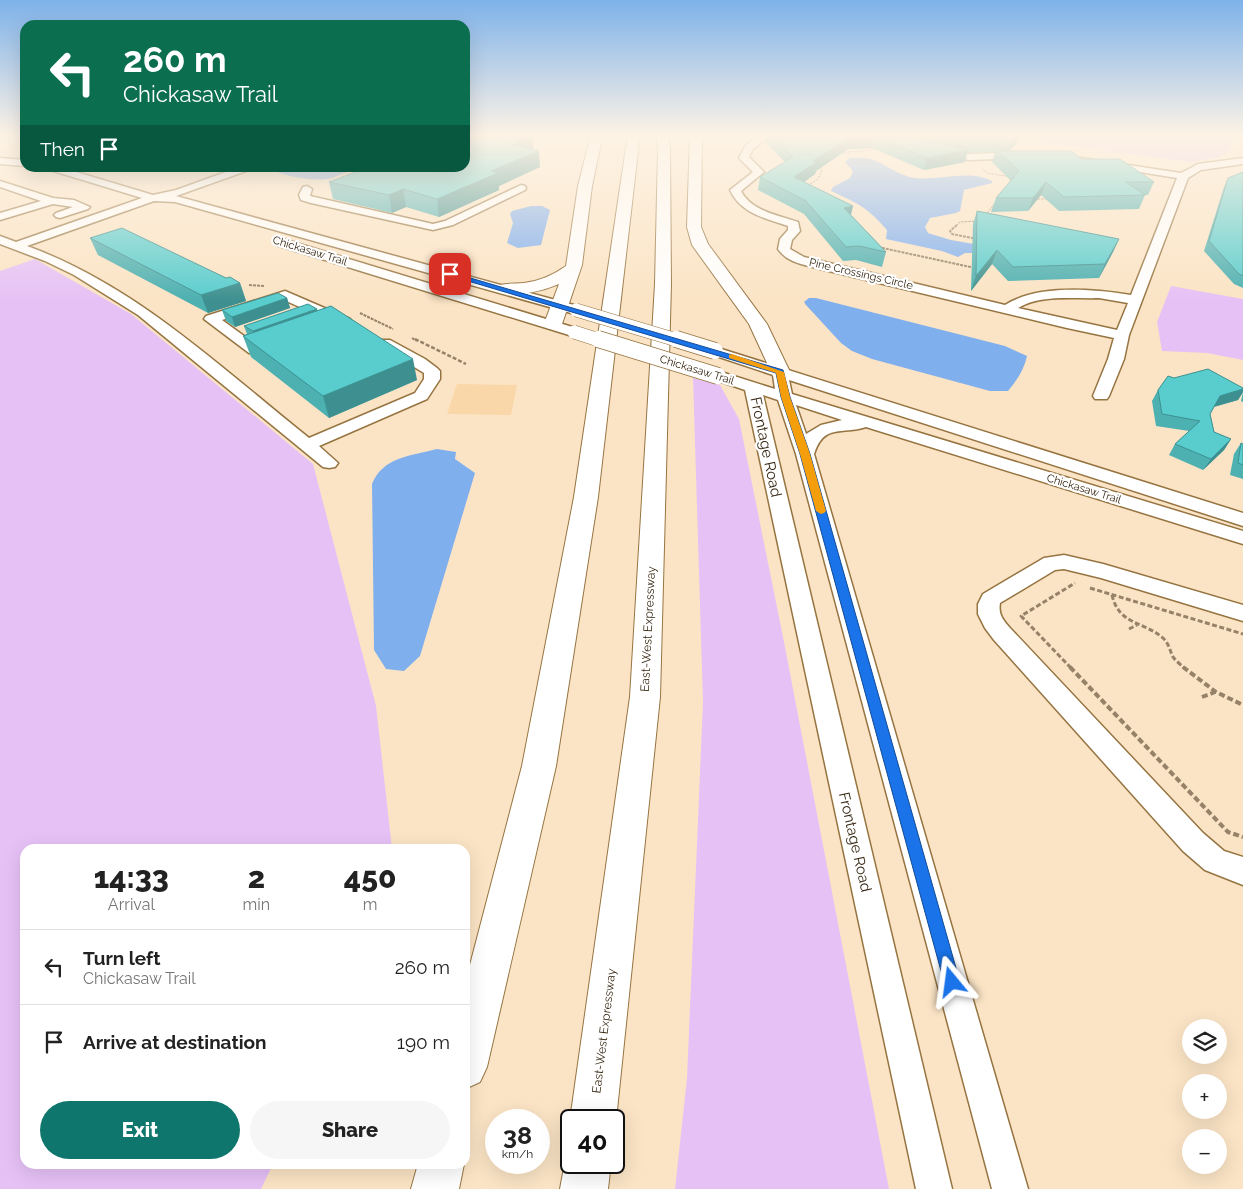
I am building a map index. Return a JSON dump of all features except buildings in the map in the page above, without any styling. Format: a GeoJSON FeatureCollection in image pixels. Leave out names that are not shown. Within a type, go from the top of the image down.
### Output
{"type":"FeatureCollection","features":[{"type":"Feature","properties":{"kind":"highway"},"geometry":{"type":"LineString","coordinates":[[553,324],[568,308],[584,189]]}},
{"type":"Feature","properties":{"kind":"highway"},"geometry":{"type":"LineString","coordinates":[[470,1046],[542,747],[586,496],[627,189]]}},
{"type":"Feature","properties":{"kind":"highway","name":"East-West Expressway"},"geometry":{"type":"LineString","coordinates":[[594,1109],[645,697],[663,284],[664,189]]}},
{"type":"Feature","properties":{"kind":"highway"},"geometry":{"type":"LineString","coordinates":[[695,189],[694,227],[700,245],[758,324],[783,384]]}},
{"type":"Feature","properties":{"kind":"highway"},"geometry":{"type":"LineString","coordinates":[[506,289],[537,286],[563,276],[573,268]]}},
{"type":"Feature","properties":{"kind":"highway"},"geometry":{"type":"LineString","coordinates":[[435,1189],[440,1169]]}},
{"type":"Feature","properties":{"kind":"highway"},"geometry":{"type":"LineString","coordinates":[[584,1189],[586,1174]]}},
{"type":"Feature","properties":{"kind":"street"},"geometry":{"type":"LineString","coordinates":[[17,189],[52,201],[70,202],[84,207],[48,221],[63,224],[79,223]]}},
{"type":"Feature","properties":{"kind":"street","name":"Chickasaw Trail"},"geometry":{"type":"LineString","coordinates":[[125,189],[153,198],[176,199],[506,289],[715,352],[874,424],[1243,538]]}},
{"type":"Feature","properties":{"kind":"street"},"geometry":{"type":"LineString","coordinates":[[153,198],[169,189]]}},
{"type":"Feature","properties":{"kind":"street"},"geometry":{"type":"LineString","coordinates":[[15,246],[153,198],[186,189]]}},
{"type":"Feature","properties":{"kind":"street"},"geometry":{"type":"LineString","coordinates":[[307,189],[304,195],[305,198],[315,201],[434,226],[449,223],[517,189]]}},
{"type":"Feature","properties":{"kind":"street","name":"Pine Crossings Circle"},"geometry":{"type":"LineString","coordinates":[[736,189],[738,200],[754,210],[794,224],[794,230],[786,239],[784,249],[788,254],[816,264],[1067,324],[1122,335]]}},
{"type":"Feature","properties":{"kind":"street"},"geometry":{"type":"LineString","coordinates":[[1101,396],[1116,359],[1122,335],[1135,300],[1178,189]]}},
{"type":"Feature","properties":{"kind":"street","name":"Chickasaw Trail"},"geometry":{"type":"LineString","coordinates":[[153,198],[160,205],[553,324],[753,388],[783,384],[1243,520]]}},
{"type":"Feature","properties":{"kind":"street"},"geometry":{"type":"LineString","coordinates":[[0,217],[52,201]]}},
{"type":"Feature","properties":{"kind":"street"},"geometry":{"type":"LineString","coordinates":[[2,225],[70,202]]}},
{"type":"Feature","properties":{"kind":"street"},"geometry":{"type":"LineString","coordinates":[[0,240],[49,258],[79,272],[143,312],[329,463]]}},
{"type":"Feature","properties":{"kind":"street"},"geometry":{"type":"LineString","coordinates":[[1008,309],[1022,300],[1056,295],[1099,294],[1135,300]]}},
{"type":"Feature","properties":{"kind":"street"},"geometry":{"type":"LineString","coordinates":[[282,339],[254,350],[211,319],[285,295],[356,328]]}},
{"type":"Feature","properties":{"kind":"street"},"geometry":{"type":"LineString","coordinates":[[294,313],[312,307]]}},
{"type":"Feature","properties":{"kind":"street"},"geometry":{"type":"LineString","coordinates":[[319,326],[338,319]]}},
{"type":"Feature","properties":{"kind":"street"},"geometry":{"type":"LineString","coordinates":[[233,334],[250,328]]}},
{"type":"Feature","properties":{"kind":"street"},"geometry":{"type":"LineString","coordinates":[[307,445],[393,410],[421,396],[428,388],[432,379],[432,371],[420,362],[372,337]]}},
{"type":"Feature","properties":{"kind":"street","name":"Frontage Road"},"geometry":{"type":"LineString","coordinates":[[783,384],[753,388],[934,1189]]}},
{"type":"Feature","properties":{"kind":"street"},"geometry":{"type":"LineString","coordinates":[[783,384],[805,454],[1010,1189]]}},
{"type":"Feature","properties":{"kind":"street"},"geometry":{"type":"LineString","coordinates":[[805,454],[810,439],[830,427],[844,424],[874,424]]}},
{"type":"Feature","properties":{"kind":"street"},"geometry":{"type":"LineString","coordinates":[[1243,613],[1103,571],[1064,562],[1050,564],[1040,569],[991,599],[988,604],[988,614],[992,623],[1193,842],[1216,861],[1243,870]]}},
{"type":"Feature","properties":{"kind":"path"},"geometry":{"type":"LineString","coordinates":[[1030,198],[1055,199]]}},
{"type":"Feature","properties":{"kind":"path"},"geometry":{"type":"LineString","coordinates":[[983,240],[952,234],[950,231],[962,221],[980,221],[995,202]]}},
{"type":"Feature","properties":{"kind":"path"},"geometry":{"type":"LineString","coordinates":[[874,246],[982,269]]}},
{"type":"Feature","properties":{"kind":"path"},"geometry":{"type":"LineString","coordinates":[[1243,634],[1074,583],[1020,616],[1228,832],[1243,837]]}},
{"type":"Feature","properties":{"kind":"path"},"geometry":{"type":"LineString","coordinates":[[1112,594],[1116,609],[1122,616],[1165,640],[1176,660],[1215,692],[1243,705]]}},
{"type":"Feature","properties":{"kind":"path"},"geometry":{"type":"LineString","coordinates":[[1129,629],[1137,625]]}},
{"type":"Feature","properties":{"kind":"path"},"geometry":{"type":"LineString","coordinates":[[1202,698],[1215,692]]}},
{"type":"Feature","properties":{"kind":"shaded area"},"geometry":{"type":"Polygon","coordinates":[[[35,259],[131,314],[313,464],[376,706],[391,844],[20,844],[20,1169],[271,1169],[261,1189],[0,1189],[0,271],[35,259]]]}},
{"type":"Feature","properties":{"kind":"shaded area"},"geometry":{"type":"Polygon","coordinates":[[[1171,286],[1243,299],[1243,360],[1207,353],[1162,351],[1157,322],[1171,286]]]}},
{"type":"Feature","properties":{"kind":"shaded area"},"geometry":{"type":"Polygon","coordinates":[[[693,378],[720,385],[739,419],[784,642],[889,1189],[675,1189],[687,1078],[703,702],[693,378]]]}},
{"type":"Feature","properties":{"kind":"shaded area"},"geometry":{"type":"Polygon","coordinates":[[[457,384],[517,385],[511,415],[447,414],[457,384]]]}},
{"type":"Feature","properties":{"kind":"water"},"geometry":{"type":"Polygon","coordinates":[[[832,189],[966,189],[964,190],[960,211],[930,218],[925,227],[928,233],[951,240],[980,245],[978,253],[965,253],[958,257],[942,251],[886,239],[887,230],[874,216],[856,203],[831,191],[832,189]]]}},
{"type":"Feature","properties":{"kind":"water"},"geometry":{"type":"Polygon","coordinates":[[[531,206],[542,206],[550,210],[541,245],[518,248],[507,243],[513,223],[510,214],[512,211],[531,206]]]}},
{"type":"Feature","properties":{"kind":"water"},"geometry":{"type":"Polygon","coordinates":[[[809,298],[816,298],[1005,346],[1027,356],[1026,361],[1020,375],[1008,391],[990,391],[872,359],[852,351],[841,343],[806,305],[804,302],[809,298]]]}},
{"type":"Feature","properties":{"kind":"water"},"geometry":{"type":"Polygon","coordinates":[[[437,449],[456,452],[455,459],[475,473],[420,656],[404,671],[386,669],[374,650],[372,484],[383,468],[390,463],[407,456],[437,449]]]}},
{"type":"Feature","properties":{"kind":"slow traffic"},"geometry":{"type":"LineString","coordinates":[[732,357],[780,372],[785,397],[805,454],[821,511]]}},
{"type":"Feature","properties":{"kind":"route"},"geometry":{"type":"LineString","coordinates":[[450,274],[506,289],[780,372],[785,397],[805,454],[952,982]]}}]}
